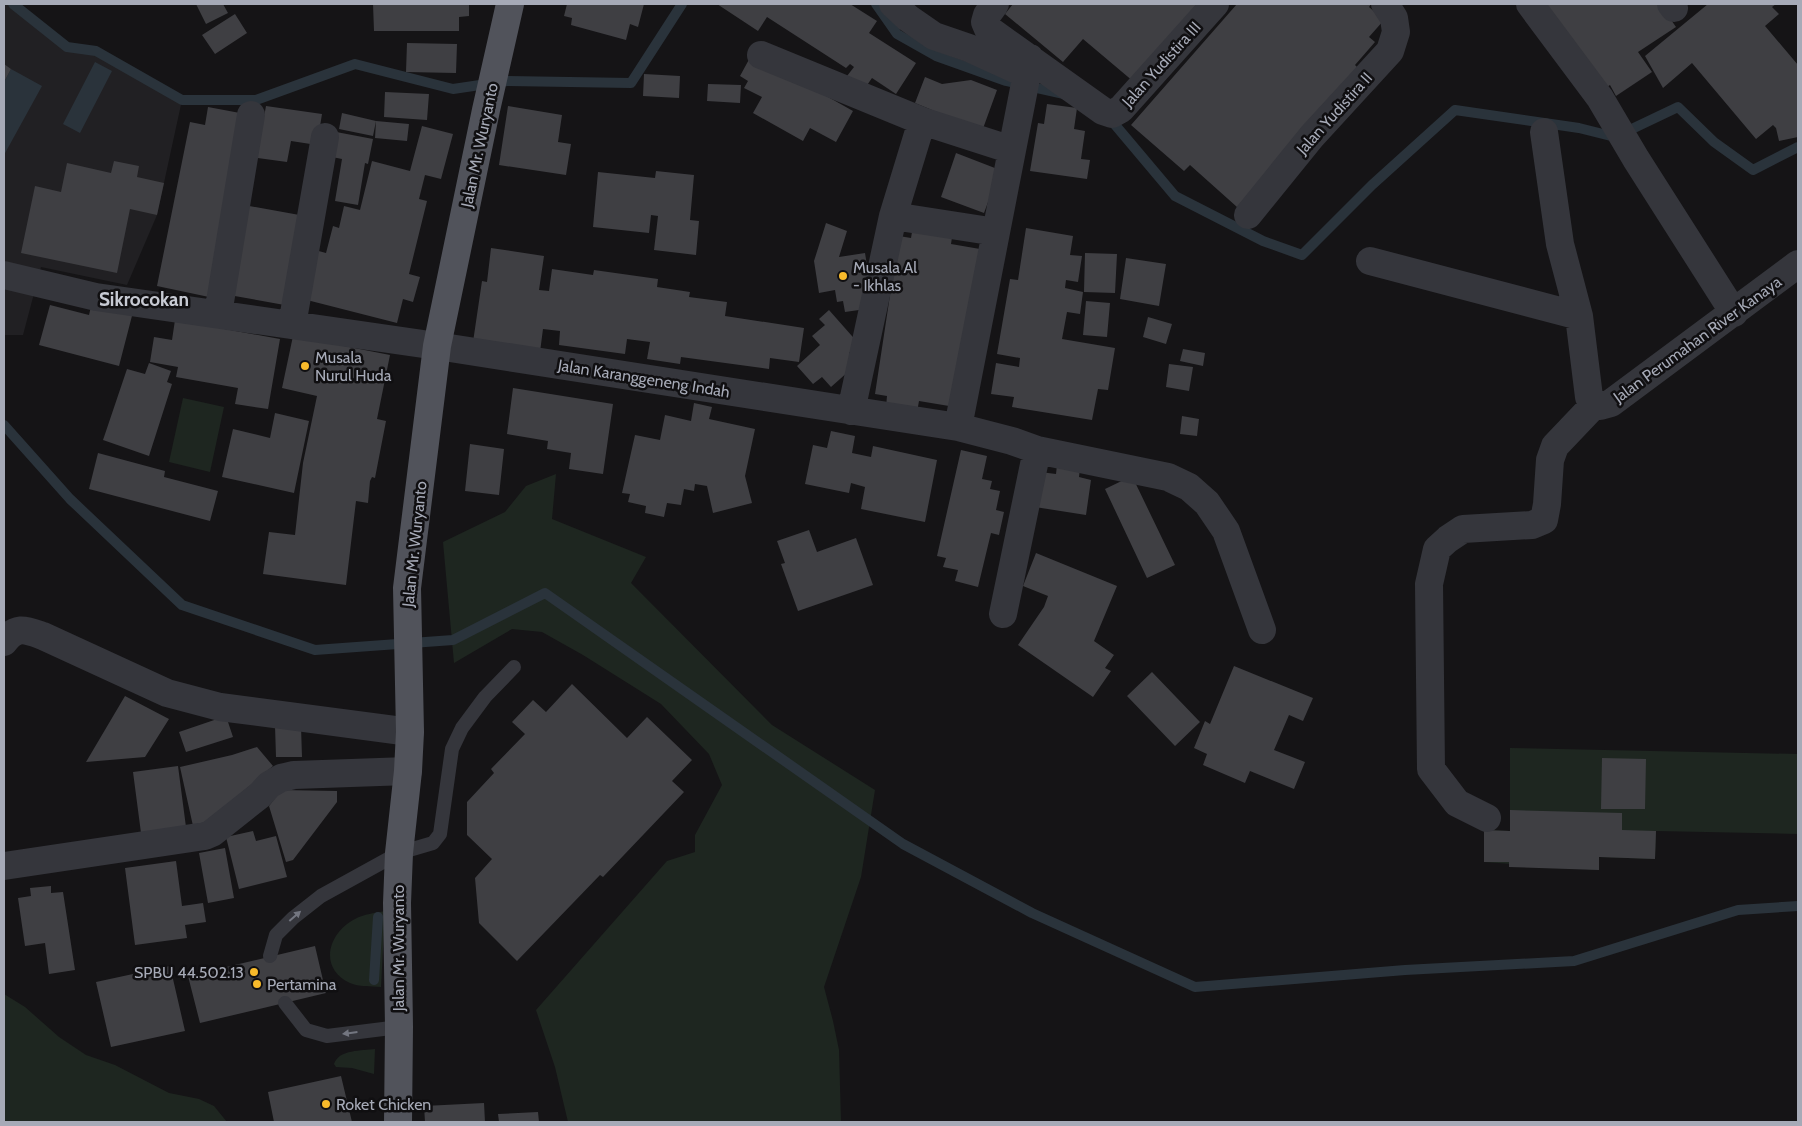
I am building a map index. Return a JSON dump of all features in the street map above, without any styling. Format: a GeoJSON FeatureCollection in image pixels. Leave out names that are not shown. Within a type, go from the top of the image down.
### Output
{"type":"FeatureCollection","features":[{"type":"Feature","properties":{"kind":"main road","name":"Jalan Mr. Wuryanto"},"geometry":{"type":"LineString","coordinates":[[398,1122],[398,853],[408,771],[410,720],[407,588],[438,346],[486,110],[510,4]]}},
{"type":"Feature","properties":{"kind":"street"},"geometry":{"type":"LineString","coordinates":[[893,4],[908,18],[934,36],[969,48],[1026,76]]}},
{"type":"Feature","properties":{"kind":"street"},"geometry":{"type":"LineString","coordinates":[[958,427],[1026,76],[988,29],[985,22],[987,15],[995,4]]}},
{"type":"Feature","properties":{"kind":"street","name":"Jalan Yudistira III"},"geometry":{"type":"LineString","coordinates":[[1026,76],[1112,114],[1121,109],[1215,4]]}},
{"type":"Feature","properties":{"kind":"street","name":"Jalan Yudistira II"},"geometry":{"type":"LineString","coordinates":[[1248,215],[1312,136],[1390,51],[1396,32],[1394,18],[1385,4]]}},
{"type":"Feature","properties":{"kind":"street"},"geometry":{"type":"LineString","coordinates":[[1530,4],[1600,98],[1636,159],[1734,313]]}},
{"type":"Feature","properties":{"kind":"street"},"geometry":{"type":"LineString","coordinates":[[761,55],[922,121],[1012,150]]}},
{"type":"Feature","properties":{"kind":"street"},"geometry":{"type":"LineString","coordinates":[[218,314],[251,115]]}},
{"type":"Feature","properties":{"kind":"street"},"geometry":{"type":"LineString","coordinates":[[851,410],[893,216],[922,121]]}},
{"type":"Feature","properties":{"kind":"street","name":"Jalan Perumahan River Kanaya"},"geometry":{"type":"LineString","coordinates":[[1544,132],[1560,244],[1579,316],[1589,397],[1594,405],[1600,406],[1611,403],[1798,264]]}},
{"type":"Feature","properties":{"kind":"street"},"geometry":{"type":"LineString","coordinates":[[292,325],[325,137]]}},
{"type":"Feature","properties":{"kind":"street"},"geometry":{"type":"LineString","coordinates":[[893,216],[996,232]]}},
{"type":"Feature","properties":{"kind":"street"},"geometry":{"type":"LineString","coordinates":[[1370,261],[1579,316]]}},
{"type":"Feature","properties":{"kind":"street","name":"Jalan Karanggeneng Indah"},"geometry":{"type":"LineString","coordinates":[[4,275],[96,297],[438,346],[958,427],[1012,441],[1037,450],[1168,477],[1189,487],[1207,503],[1226,531],[1262,630]]}},
{"type":"Feature","properties":{"kind":"street"},"geometry":{"type":"LineString","coordinates":[[1487,818],[1458,803],[1431,769],[1428,584],[1437,549],[1463,529],[1532,525],[1544,520],[1550,460],[1555,446],[1594,405]]}},
{"type":"Feature","properties":{"kind":"street"},"geometry":{"type":"LineString","coordinates":[[1003,614],[1037,450]]}},
{"type":"Feature","properties":{"kind":"street"},"geometry":{"type":"LineString","coordinates":[[4,642],[15,631],[27,630],[168,693],[220,707],[410,720]]}},
{"type":"Feature","properties":{"kind":"street"},"geometry":{"type":"LineString","coordinates":[[4,866],[205,836],[212,833],[260,795],[269,785],[288,776],[408,771]]}},
{"type":"Feature","properties":{"kind":"lane"},"geometry":{"type":"LineString","coordinates":[[270,956],[276,935],[292,918],[321,896],[398,853],[433,843],[440,834],[452,749],[462,728],[485,697],[514,666]]}},
{"type":"Feature","properties":{"kind":"lane"},"geometry":{"type":"LineString","coordinates":[[285,1003],[306,1030],[327,1036],[399,1026]]}},
{"type":"Feature","properties":{"kind":"shaded area"},"geometry":{"type":"Polygon","coordinates":[[[4,4],[13,4],[67,47],[96,51],[182,100],[157,215],[127,285],[41,267],[23,335],[4,335],[4,4]]]}},
{"type":"Feature","properties":{"kind":"shaded area"},"geometry":{"type":"Polygon","coordinates":[[[95,62],[112,71],[80,133],[63,124],[95,62]]]}},
{"type":"Feature","properties":{"kind":"shaded area"},"geometry":{"type":"Polygon","coordinates":[[[11,69],[42,86],[4,155],[4,82],[11,69]]]}},
{"type":"Feature","properties":{"kind":"shaded area"},"geometry":{"type":"Polygon","coordinates":[[[183,398],[224,407],[210,472],[169,462],[183,398]]]}},
{"type":"Feature","properties":{"kind":"shaded area"},"geometry":{"type":"Polygon","coordinates":[[[556,474],[552,519],[646,557],[631,583],[772,725],[875,790],[861,877],[824,987],[839,1050],[841,1122],[568,1122],[555,1067],[536,1010],[667,861],[695,852],[695,835],[722,785],[709,754],[661,704],[583,655],[542,632],[512,629],[454,663],[443,542],[505,512],[526,486],[556,474]]]}},
{"type":"Feature","properties":{"kind":"shaded area"},"geometry":{"type":"Polygon","coordinates":[[[1510,748],[1798,754],[1798,834],[1656,831],[1655,859],[1599,857],[1599,870],[1484,862],[1484,830],[1510,831],[1510,748]]]}},
{"type":"Feature","properties":{"kind":"shaded area"},"geometry":{"type":"Polygon","coordinates":[[[385,911],[381,987],[361,986],[350,983],[340,977],[333,969],[330,951],[333,941],[346,925],[355,919],[385,911]]]}},
{"type":"Feature","properties":{"kind":"shaded area"},"geometry":{"type":"Polygon","coordinates":[[[4,994],[25,1007],[59,1037],[86,1055],[115,1065],[169,1093],[199,1099],[214,1106],[227,1122],[4,1122],[4,994]]]}},
{"type":"Feature","properties":{"kind":"shaded area"},"geometry":{"type":"Polygon","coordinates":[[[375,1049],[374,1074],[352,1068],[336,1067],[334,1064],[337,1059],[346,1053],[375,1049]]]}},
{"type":"Feature","properties":{"kind":"building"},"geometry":{"type":"Polygon","coordinates":[[[196,4],[223,4],[228,13],[206,24],[196,4]]]}},
{"type":"Feature","properties":{"kind":"building"},"geometry":{"type":"Polygon","coordinates":[[[373,4],[469,4],[469,16],[459,17],[459,31],[374,31],[373,4]]]}},
{"type":"Feature","properties":{"kind":"building"},"geometry":{"type":"Polygon","coordinates":[[[567,4],[644,4],[638,27],[630,24],[626,40],[571,25],[572,18],[564,16],[567,4]]]}},
{"type":"Feature","properties":{"kind":"building"},"geometry":{"type":"Polygon","coordinates":[[[717,4],[850,4],[877,21],[869,33],[916,63],[896,94],[872,78],[865,88],[847,76],[854,67],[850,64],[846,68],[767,17],[758,31],[717,4]]]}},
{"type":"Feature","properties":{"kind":"building"},"geometry":{"type":"Polygon","coordinates":[[[1013,4],[1199,4],[1134,82],[1083,39],[1063,62],[1005,14],[1013,4]]]}},
{"type":"Feature","properties":{"kind":"building"},"geometry":{"type":"Polygon","coordinates":[[[1237,4],[1371,4],[1369,7],[1384,20],[1369,37],[1375,42],[1355,65],[1359,69],[1237,207],[1190,165],[1184,171],[1131,125],[1237,4]]]}},
{"type":"Feature","properties":{"kind":"building"},"geometry":{"type":"Polygon","coordinates":[[[1539,4],[1660,4],[1676,27],[1638,52],[1652,72],[1616,96],[1610,85],[1598,93],[1539,4]]]}},
{"type":"Feature","properties":{"kind":"building"},"geometry":{"type":"Polygon","coordinates":[[[1708,4],[1776,4],[1772,7],[1779,14],[1765,26],[1798,65],[1798,137],[1779,141],[1776,128],[1773,125],[1756,139],[1692,63],[1663,88],[1645,56],[1708,4]]]}},
{"type":"Feature","properties":{"kind":"building"},"geometry":{"type":"Polygon","coordinates":[[[235,14],[247,33],[215,54],[202,35],[235,14]]]}},
{"type":"Feature","properties":{"kind":"building"},"geometry":{"type":"Polygon","coordinates":[[[407,43],[457,44],[456,73],[406,72],[407,43]]]}},
{"type":"Feature","properties":{"kind":"building"},"geometry":{"type":"Polygon","coordinates":[[[752,54],[853,111],[836,142],[810,128],[803,141],[753,113],[762,97],[744,88],[748,81],[740,76],[752,54]]]}},
{"type":"Feature","properties":{"kind":"building"},"geometry":{"type":"Polygon","coordinates":[[[4,64],[11,69],[4,82],[4,64]]]}},
{"type":"Feature","properties":{"kind":"building"},"geometry":{"type":"Polygon","coordinates":[[[644,74],[680,76],[679,98],[643,96],[644,74]]]}},
{"type":"Feature","properties":{"kind":"building"},"geometry":{"type":"Polygon","coordinates":[[[925,77],[942,84],[971,80],[997,90],[981,134],[930,115],[932,110],[915,103],[925,77]]]}},
{"type":"Feature","properties":{"kind":"building"},"geometry":{"type":"Polygon","coordinates":[[[708,84],[741,85],[740,103],[707,101],[708,84]]]}},
{"type":"Feature","properties":{"kind":"building"},"geometry":{"type":"Polygon","coordinates":[[[385,92],[429,94],[427,120],[384,117],[385,92]]]}},
{"type":"Feature","properties":{"kind":"building"},"geometry":{"type":"Polygon","coordinates":[[[1047,104],[1077,108],[1074,129],[1085,131],[1081,159],[1090,160],[1087,179],[1030,171],[1038,123],[1044,124],[1047,104]]]}},
{"type":"Feature","properties":{"kind":"building"},"geometry":{"type":"Polygon","coordinates":[[[266,106],[322,114],[317,145],[291,141],[287,162],[251,157],[266,106]]]}},
{"type":"Feature","properties":{"kind":"building"},"geometry":{"type":"Polygon","coordinates":[[[508,106],[562,115],[558,142],[571,144],[566,175],[499,165],[508,106]]]}},
{"type":"Feature","properties":{"kind":"building"},"geometry":{"type":"Polygon","coordinates":[[[208,107],[240,113],[209,297],[157,286],[190,122],[205,125],[208,107]]]}},
{"type":"Feature","properties":{"kind":"building"},"geometry":{"type":"Polygon","coordinates":[[[342,113],[376,121],[373,136],[339,129],[342,113]]]}},
{"type":"Feature","properties":{"kind":"building"},"geometry":{"type":"Polygon","coordinates":[[[376,121],[409,124],[407,141],[375,138],[376,121]]]}},
{"type":"Feature","properties":{"kind":"building"},"geometry":{"type":"Polygon","coordinates":[[[422,126],[453,134],[441,179],[425,175],[419,199],[427,201],[409,274],[420,277],[413,302],[403,299],[397,323],[303,299],[315,250],[326,253],[333,226],[339,228],[344,206],[360,210],[372,161],[410,171],[422,126]]]}},
{"type":"Feature","properties":{"kind":"building"},"geometry":{"type":"Polygon","coordinates":[[[331,131],[373,139],[368,164],[365,163],[358,205],[335,201],[342,159],[327,156],[331,131]]]}},
{"type":"Feature","properties":{"kind":"building"},"geometry":{"type":"Polygon","coordinates":[[[956,153],[1000,170],[984,213],[941,197],[956,153]]]}},
{"type":"Feature","properties":{"kind":"building"},"geometry":{"type":"Polygon","coordinates":[[[114,161],[139,166],[137,177],[164,183],[157,215],[130,209],[117,273],[21,253],[35,186],[61,192],[67,163],[111,173],[114,161]]]}},
{"type":"Feature","properties":{"kind":"building"},"geometry":{"type":"Polygon","coordinates":[[[656,171],[694,175],[690,220],[699,221],[696,255],[654,250],[658,216],[651,215],[649,233],[593,227],[598,172],[655,178],[656,171]]]}},
{"type":"Feature","properties":{"kind":"building"},"geometry":{"type":"Polygon","coordinates":[[[244,205],[305,216],[290,306],[229,295],[244,205]]]}},
{"type":"Feature","properties":{"kind":"building","name":"Musala Al - Ikhlas"},"geometry":{"type":"Polygon","coordinates":[[[826,223],[847,231],[839,257],[865,253],[872,296],[866,309],[845,312],[843,301],[837,302],[835,290],[819,293],[814,261],[826,223]]]}},
{"type":"Feature","properties":{"kind":"building"},"geometry":{"type":"Polygon","coordinates":[[[913,226],[953,231],[951,244],[980,249],[955,407],[919,401],[917,412],[886,407],[887,396],[875,394],[899,236],[911,238],[913,226]]]}},
{"type":"Feature","properties":{"kind":"building"},"geometry":{"type":"Polygon","coordinates":[[[1026,228],[1073,236],[1070,255],[1082,256],[1078,282],[1066,280],[1065,288],[1083,292],[1080,314],[1067,312],[1062,339],[1115,348],[1108,390],[1098,389],[1092,420],[1012,407],[1014,397],[991,394],[996,363],[1019,367],[1020,358],[997,354],[1010,279],[1018,280],[1026,228]]]}},
{"type":"Feature","properties":{"kind":"building"},"geometry":{"type":"Polygon","coordinates":[[[491,248],[544,256],[539,290],[549,291],[552,269],[593,275],[594,270],[658,279],[657,287],[690,292],[689,297],[727,302],[725,316],[804,328],[799,362],[770,358],[769,369],[681,357],[680,364],[647,359],[650,342],[627,339],[625,354],[559,345],[560,331],[543,329],[540,352],[473,342],[482,281],[487,282],[491,248]]]}},
{"type":"Feature","properties":{"kind":"building"},"geometry":{"type":"Polygon","coordinates":[[[1085,253],[1117,254],[1115,293],[1084,292],[1085,253]]]}},
{"type":"Feature","properties":{"kind":"building"},"geometry":{"type":"Polygon","coordinates":[[[1126,258],[1166,264],[1159,306],[1120,299],[1126,258]]]}},
{"type":"Feature","properties":{"kind":"building"},"geometry":{"type":"Polygon","coordinates":[[[1086,301],[1110,303],[1107,337],[1083,335],[1086,301]]]}},
{"type":"Feature","properties":{"kind":"building"},"geometry":{"type":"Polygon","coordinates":[[[92,302],[133,312],[119,366],[39,345],[50,305],[89,315],[92,302]]]}},
{"type":"Feature","properties":{"kind":"building"},"geometry":{"type":"Polygon","coordinates":[[[829,310],[859,344],[849,353],[858,363],[831,387],[822,377],[813,384],[797,366],[820,345],[812,336],[825,325],[819,319],[829,310]]]}},
{"type":"Feature","properties":{"kind":"building"},"geometry":{"type":"Polygon","coordinates":[[[1148,317],[1172,324],[1166,344],[1143,337],[1148,317]]]}},
{"type":"Feature","properties":{"kind":"building"},"geometry":{"type":"Polygon","coordinates":[[[175,320],[280,339],[268,409],[235,404],[238,388],[176,377],[178,367],[150,362],[154,337],[172,340],[175,320]]]}},
{"type":"Feature","properties":{"kind":"building"},"geometry":{"type":"Polygon","coordinates":[[[293,336],[390,355],[377,419],[386,421],[375,478],[372,477],[370,481],[368,503],[356,501],[346,585],[263,574],[269,532],[295,535],[303,463],[317,396],[282,388],[293,336]]]}},
{"type":"Feature","properties":{"kind":"building"},"geometry":{"type":"Polygon","coordinates":[[[1183,349],[1205,353],[1203,366],[1180,361],[1183,349]]]}},
{"type":"Feature","properties":{"kind":"building"},"geometry":{"type":"Polygon","coordinates":[[[149,363],[171,371],[167,382],[172,384],[149,456],[103,440],[127,369],[145,374],[149,363]]]}},
{"type":"Feature","properties":{"kind":"building"},"geometry":{"type":"Polygon","coordinates":[[[1169,364],[1193,367],[1189,391],[1166,387],[1169,364]]]}},
{"type":"Feature","properties":{"kind":"building"},"geometry":{"type":"Polygon","coordinates":[[[513,388],[613,404],[603,474],[569,469],[571,453],[547,449],[548,441],[507,434],[513,388]]]}},
{"type":"Feature","properties":{"kind":"building"},"geometry":{"type":"Polygon","coordinates":[[[694,403],[712,407],[709,419],[755,429],[745,476],[752,503],[713,513],[707,486],[695,484],[694,491],[684,489],[681,505],[667,503],[664,517],[645,513],[646,506],[628,502],[630,494],[622,493],[635,435],[660,440],[665,415],[691,421],[694,403]]]}},
{"type":"Feature","properties":{"kind":"building"},"geometry":{"type":"Polygon","coordinates":[[[275,413],[309,421],[294,493],[222,477],[233,429],[270,438],[275,413]]]}},
{"type":"Feature","properties":{"kind":"building"},"geometry":{"type":"Polygon","coordinates":[[[1182,416],[1199,419],[1197,436],[1180,434],[1182,416]]]}},
{"type":"Feature","properties":{"kind":"building"},"geometry":{"type":"Polygon","coordinates":[[[831,431],[855,436],[852,453],[871,457],[873,446],[937,460],[925,522],[861,509],[865,487],[851,483],[849,493],[805,484],[813,445],[827,448],[831,431]]]}},
{"type":"Feature","properties":{"kind":"building"},"geometry":{"type":"Polygon","coordinates":[[[470,444],[504,449],[499,495],[465,491],[470,444]]]}},
{"type":"Feature","properties":{"kind":"building"},"geometry":{"type":"Polygon","coordinates":[[[961,450],[987,456],[982,479],[992,481],[990,489],[1000,491],[996,510],[1004,512],[999,535],[991,533],[978,587],[955,581],[958,570],[943,567],[946,558],[937,556],[961,450]]]}},
{"type":"Feature","properties":{"kind":"building"},"geometry":{"type":"Polygon","coordinates":[[[98,453],[165,471],[164,477],[218,491],[210,521],[89,489],[98,453]]]}},
{"type":"Feature","properties":{"kind":"building"},"geometry":{"type":"Polygon","coordinates":[[[1057,465],[1080,468],[1079,477],[1091,480],[1086,515],[1035,507],[1040,472],[1056,474],[1057,465]]]}},
{"type":"Feature","properties":{"kind":"building"},"geometry":{"type":"Polygon","coordinates":[[[1132,476],[1175,565],[1147,578],[1105,489],[1132,476]]]}},
{"type":"Feature","properties":{"kind":"building"},"geometry":{"type":"Polygon","coordinates":[[[809,530],[817,552],[856,538],[873,585],[798,611],[781,564],[785,563],[777,541],[809,530]]]}},
{"type":"Feature","properties":{"kind":"building"},"geometry":{"type":"Polygon","coordinates":[[[1036,553],[1117,586],[1094,641],[1114,655],[1105,668],[1111,671],[1093,697],[1018,645],[1044,607],[1048,596],[1023,586],[1036,553]]]}},
{"type":"Feature","properties":{"kind":"building"},"geometry":{"type":"Polygon","coordinates":[[[1234,666],[1313,698],[1303,721],[1289,715],[1274,750],[1305,762],[1294,789],[1250,771],[1245,783],[1203,765],[1207,754],[1194,748],[1205,721],[1210,724],[1234,666]]]}},
{"type":"Feature","properties":{"kind":"building"},"geometry":{"type":"Polygon","coordinates":[[[1152,672],[1200,722],[1175,746],[1127,696],[1152,672]]]}},
{"type":"Feature","properties":{"kind":"building"},"geometry":{"type":"Polygon","coordinates":[[[572,684],[627,738],[647,717],[692,760],[672,781],[684,792],[603,877],[600,875],[517,961],[479,923],[475,878],[492,859],[467,835],[467,802],[494,773],[491,769],[525,734],[512,722],[533,700],[546,712],[572,684]]]}},
{"type":"Feature","properties":{"kind":"building"},"geometry":{"type":"Polygon","coordinates":[[[125,696],[169,719],[145,757],[86,762],[125,696]]]}},
{"type":"Feature","properties":{"kind":"building"},"geometry":{"type":"Polygon","coordinates":[[[226,716],[233,737],[186,752],[179,732],[226,716]]]}},
{"type":"Feature","properties":{"kind":"building"},"geometry":{"type":"Polygon","coordinates":[[[275,726],[301,726],[302,757],[276,757],[275,726]]]}},
{"type":"Feature","properties":{"kind":"building"},"geometry":{"type":"Polygon","coordinates":[[[257,747],[273,766],[240,794],[212,822],[193,826],[180,767],[257,747]]]}},
{"type":"Feature","properties":{"kind":"building"},"geometry":{"type":"Polygon","coordinates":[[[1602,758],[1646,759],[1645,809],[1601,809],[1602,758]]]}},
{"type":"Feature","properties":{"kind":"building"},"geometry":{"type":"Polygon","coordinates":[[[178,766],[186,827],[141,833],[133,772],[178,766]]]}},
{"type":"Feature","properties":{"kind":"building"},"geometry":{"type":"Polygon","coordinates":[[[281,790],[337,791],[337,802],[293,860],[286,862],[269,806],[281,790]]]}},
{"type":"Feature","properties":{"kind":"building"},"geometry":{"type":"Polygon","coordinates":[[[1510,810],[1622,813],[1622,830],[1656,831],[1655,859],[1599,857],[1599,870],[1509,867],[1509,862],[1484,862],[1484,830],[1510,831],[1510,810]]]}},
{"type":"Feature","properties":{"kind":"building"},"geometry":{"type":"Polygon","coordinates":[[[253,831],[256,841],[276,836],[287,877],[239,889],[226,837],[253,831]]]}},
{"type":"Feature","properties":{"kind":"building"},"geometry":{"type":"Polygon","coordinates":[[[225,848],[234,898],[208,903],[199,853],[225,848]]]}},
{"type":"Feature","properties":{"kind":"building"},"geometry":{"type":"Polygon","coordinates":[[[176,861],[182,906],[203,903],[206,922],[185,925],[187,938],[135,945],[125,868],[176,861]]]}},
{"type":"Feature","properties":{"kind":"building"},"geometry":{"type":"Polygon","coordinates":[[[51,886],[51,893],[63,892],[75,970],[49,974],[45,943],[25,946],[18,898],[31,896],[30,888],[51,886]]]}},
{"type":"Feature","properties":{"kind":"building","name":"Pertamina"},"geometry":{"type":"Polygon","coordinates":[[[315,946],[326,993],[200,1023],[188,976],[315,946]]]}},
{"type":"Feature","properties":{"kind":"building"},"geometry":{"type":"Polygon","coordinates":[[[170,966],[185,1031],[111,1047],[96,982],[170,966]]]}},
{"type":"Feature","properties":{"kind":"building","name":"Roket Chicken"},"geometry":{"type":"Polygon","coordinates":[[[341,1076],[352,1122],[274,1122],[268,1092],[341,1076]]]}},
{"type":"Feature","properties":{"kind":"building"},"geometry":{"type":"Polygon","coordinates":[[[484,1103],[485,1122],[425,1122],[424,1106],[484,1103]]]}},
{"type":"Feature","properties":{"kind":"building"},"geometry":{"type":"Polygon","coordinates":[[[538,1112],[539,1122],[499,1122],[498,1114],[538,1112]]]}},
{"type":"Feature","properties":{"kind":"waterway"},"geometry":{"type":"LineString","coordinates":[[13,4],[67,47],[96,51],[182,100],[256,100],[355,64],[453,89],[507,81],[631,83],[682,4]]}},
{"type":"Feature","properties":{"kind":"waterway"},"geometry":{"type":"LineString","coordinates":[[876,4],[897,34],[936,56],[1006,81],[1063,94]]}},
{"type":"Feature","properties":{"kind":"waterway"},"geometry":{"type":"LineString","coordinates":[[1106,118],[1111,120],[1175,196],[1263,241],[1302,255],[1372,185],[1455,110],[1579,128],[1615,137],[1678,107],[1714,142],[1753,170],[1798,147]]}},
{"type":"Feature","properties":{"kind":"waterway"},"geometry":{"type":"LineString","coordinates":[[4,425],[70,499],[182,605],[315,650],[453,640],[545,593],[903,844],[1032,913],[1195,987],[1405,970],[1574,961],[1738,910],[1798,906]]}},
{"type":"Feature","properties":{"kind":"waterway"},"geometry":{"type":"LineString","coordinates":[[374,980],[378,917]]}},
{"type":"Feature","properties":{"kind":"place","name":"Musala Al - Ikhlas"},"geometry":{"type":"Point","coordinates":[843,276]}},
{"type":"Feature","properties":{"kind":"place","name":"Musala Nurul Huda"},"geometry":{"type":"Point","coordinates":[305,366]}},
{"type":"Feature","properties":{"kind":"place","name":"SPBU 44.502.13"},"geometry":{"type":"Point","coordinates":[254,972]}},
{"type":"Feature","properties":{"kind":"place","name":"Pertamina"},"geometry":{"type":"Point","coordinates":[257,984]}},
{"type":"Feature","properties":{"kind":"place","name":"Roket Chicken"},"geometry":{"type":"Point","coordinates":[326,1104]}},
{"type":"Feature","properties":{"kind":"district","name":"Sikrocokan"},"geometry":{"type":"Point","coordinates":[144,299]}}]}
